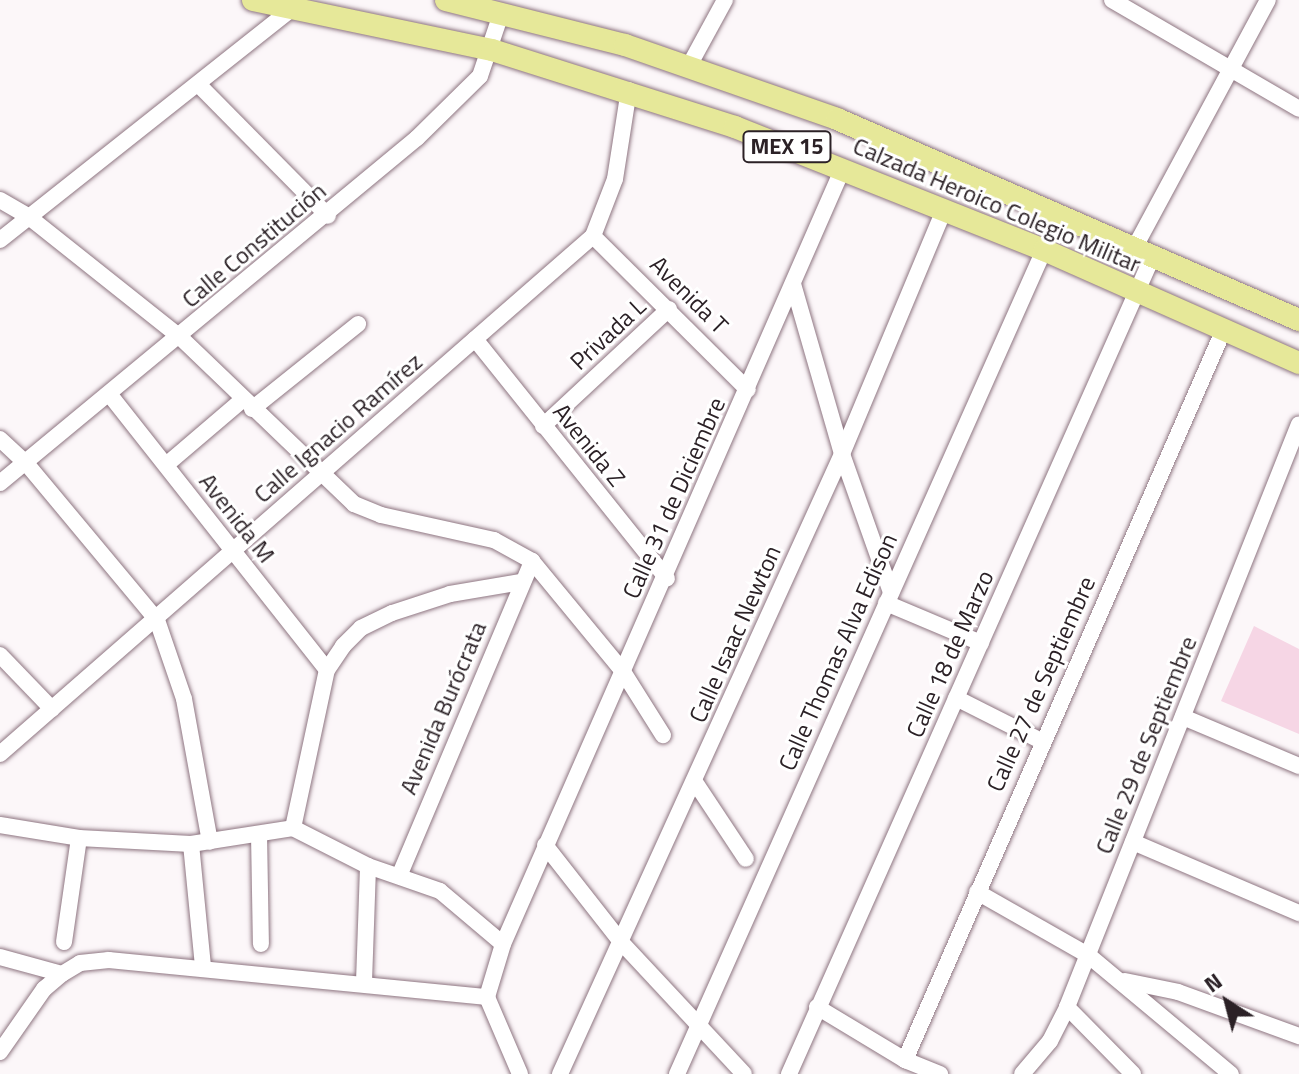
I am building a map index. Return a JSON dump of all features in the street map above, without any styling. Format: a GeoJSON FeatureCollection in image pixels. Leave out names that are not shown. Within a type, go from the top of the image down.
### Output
{"type":"FeatureCollection","features":[{"type":"Feature","properties":{"kind":"main road","name":"Calzada Heroico Colegio Militar"},"geometry":{"type":"LineString","coordinates":[[253,0],[492,50],[629,90],[843,168],[1044,250],[1299,363]]}},
{"type":"Feature","properties":{"kind":"main road","name":"Calzada Heroico Colegio Militar"},"geometry":{"type":"LineString","coordinates":[[446,0],[689,66],[837,119],[1145,249],[1299,320]]}},
{"type":"Feature","properties":{"kind":"street"},"geometry":{"type":"LineString","coordinates":[[689,66],[725,0]]}},
{"type":"Feature","properties":{"kind":"street"},"geometry":{"type":"LineString","coordinates":[[1112,0],[1299,109]]}},
{"type":"Feature","properties":{"kind":"street","name":"Calle 18 de Marzo"},"geometry":{"type":"LineString","coordinates":[[789,1074],[1138,292],[1145,249],[1231,69],[1268,0]]}},
{"type":"Feature","properties":{"kind":"street"},"geometry":{"type":"LineString","coordinates":[[0,240],[293,8]]}},
{"type":"Feature","properties":{"kind":"street","name":"Calle Constitución"},"geometry":{"type":"LineString","coordinates":[[0,483],[328,216],[461,97],[480,76],[492,50],[501,14]]}},
{"type":"Feature","properties":{"kind":"street"},"geometry":{"type":"LineString","coordinates":[[198,84],[328,216]]}},
{"type":"Feature","properties":{"kind":"street","name":"Calle Ignacio Ramírez"},"geometry":{"type":"LineString","coordinates":[[0,754],[234,553],[593,236],[615,179],[629,90]]}},
{"type":"Feature","properties":{"kind":"street","name":"Calle 31 de Diciembre"},"geometry":{"type":"LineString","coordinates":[[487,997],[503,944],[545,845],[622,670],[667,579],[843,168]]}},
{"type":"Feature","properties":{"kind":"street"},"geometry":{"type":"LineString","coordinates":[[0,200],[29,217],[181,338],[320,475],[364,509],[494,540],[532,561],[622,670],[663,735]]}},
{"type":"Feature","properties":{"kind":"street","name":"Calle Isaac Newton"},"geometry":{"type":"LineString","coordinates":[[560,1074],[842,454],[944,210]]}},
{"type":"Feature","properties":{"kind":"street","name":"Avenida T"},"geometry":{"type":"LineString","coordinates":[[593,236],[748,390]]}},
{"type":"Feature","properties":{"kind":"street","name":"Calle Thomas Alva Edison"},"geometry":{"type":"LineString","coordinates":[[677,1074],[1044,250]]}},
{"type":"Feature","properties":{"kind":"street"},"geometry":{"type":"LineString","coordinates":[[793,284],[842,454],[889,598],[981,643]]}},
{"type":"Feature","properties":{"kind":"street","name":"Privada L"},"geometry":{"type":"LineString","coordinates":[[543,426],[669,309]]}},
{"type":"Feature","properties":{"kind":"street"},"geometry":{"type":"LineString","coordinates":[[166,465],[358,324]]}},
{"type":"Feature","properties":{"kind":"street","name":"Calle 27 de Septiembre"},"geometry":{"type":"LineString","coordinates":[[905,1060],[1041,741],[1224,329]]}},
{"type":"Feature","properties":{"kind":"street","name":"Avenida Z"},"geometry":{"type":"LineString","coordinates":[[475,339],[667,579]]}},
{"type":"Feature","properties":{"kind":"street","name":"Avenida M"},"geometry":{"type":"LineString","coordinates":[[110,395],[327,670]]}},
{"type":"Feature","properties":{"kind":"street","name":"Calle 29 de Septiembre"},"geometry":{"type":"LineString","coordinates":[[1022,1074],[1050,1041],[1067,1007],[1299,424]]}},
{"type":"Feature","properties":{"kind":"street"},"geometry":{"type":"LineString","coordinates":[[0,439],[26,463],[157,620],[184,699],[210,842]]}},
{"type":"Feature","properties":{"kind":"street","name":"Avenida Burócrata"},"geometry":{"type":"LineString","coordinates":[[400,874],[532,561]]}},
{"type":"Feature","properties":{"kind":"street"},"geometry":{"type":"LineString","coordinates":[[293,828],[327,670],[343,646],[375,620],[450,594],[521,582]]}},
{"type":"Feature","properties":{"kind":"street"},"geometry":{"type":"LineString","coordinates":[[0,655],[52,709]]}},
{"type":"Feature","properties":{"kind":"street"},"geometry":{"type":"LineString","coordinates":[[956,698],[1041,741]]}},
{"type":"Feature","properties":{"kind":"street"},"geometry":{"type":"LineString","coordinates":[[1183,717],[1299,766]]}},
{"type":"Feature","properties":{"kind":"street"},"geometry":{"type":"LineString","coordinates":[[695,782],[746,859]]}},
{"type":"Feature","properties":{"kind":"street"},"geometry":{"type":"LineString","coordinates":[[2,831],[191,844],[293,828],[368,866],[400,874],[463,906],[503,944]]}},
{"type":"Feature","properties":{"kind":"street"},"geometry":{"type":"LineString","coordinates":[[259,834],[261,944]]}},
{"type":"Feature","properties":{"kind":"street"},"geometry":{"type":"LineString","coordinates":[[64,942],[79,838]]}},
{"type":"Feature","properties":{"kind":"street"},"geometry":{"type":"LineString","coordinates":[[1133,842],[1299,913]]}},
{"type":"Feature","properties":{"kind":"street"},"geometry":{"type":"LineString","coordinates":[[191,844],[203,966]]}},
{"type":"Feature","properties":{"kind":"street"},"geometry":{"type":"LineString","coordinates":[[545,845],[621,942],[744,1074]]}},
{"type":"Feature","properties":{"kind":"street"},"geometry":{"type":"LineString","coordinates":[[364,982],[368,866]]}},
{"type":"Feature","properties":{"kind":"street"},"geometry":{"type":"LineString","coordinates":[[977,892],[1088,955],[1123,981],[1231,1074]]}},
{"type":"Feature","properties":{"kind":"street"},"geometry":{"type":"LineString","coordinates":[[0,957],[62,974]]}},
{"type":"Feature","properties":{"kind":"street"},"geometry":{"type":"LineString","coordinates":[[0,1052],[44,989],[80,963],[203,966],[487,997],[520,1074]]}},
{"type":"Feature","properties":{"kind":"street"},"geometry":{"type":"LineString","coordinates":[[1123,981],[1178,992],[1299,1036]]}},
{"type":"Feature","properties":{"kind":"street"},"geometry":{"type":"LineString","coordinates":[[817,1007],[905,1060],[940,1074]]}},
{"type":"Feature","properties":{"kind":"street"},"geometry":{"type":"LineString","coordinates":[[1067,1007],[1129,1073]]}},
{"type":"Feature","properties":{"kind":"building"},"geometry":{"type":"Polygon","coordinates":[[[1254,626],[1299,649],[1299,734],[1221,701],[1254,626]]]}}]}
